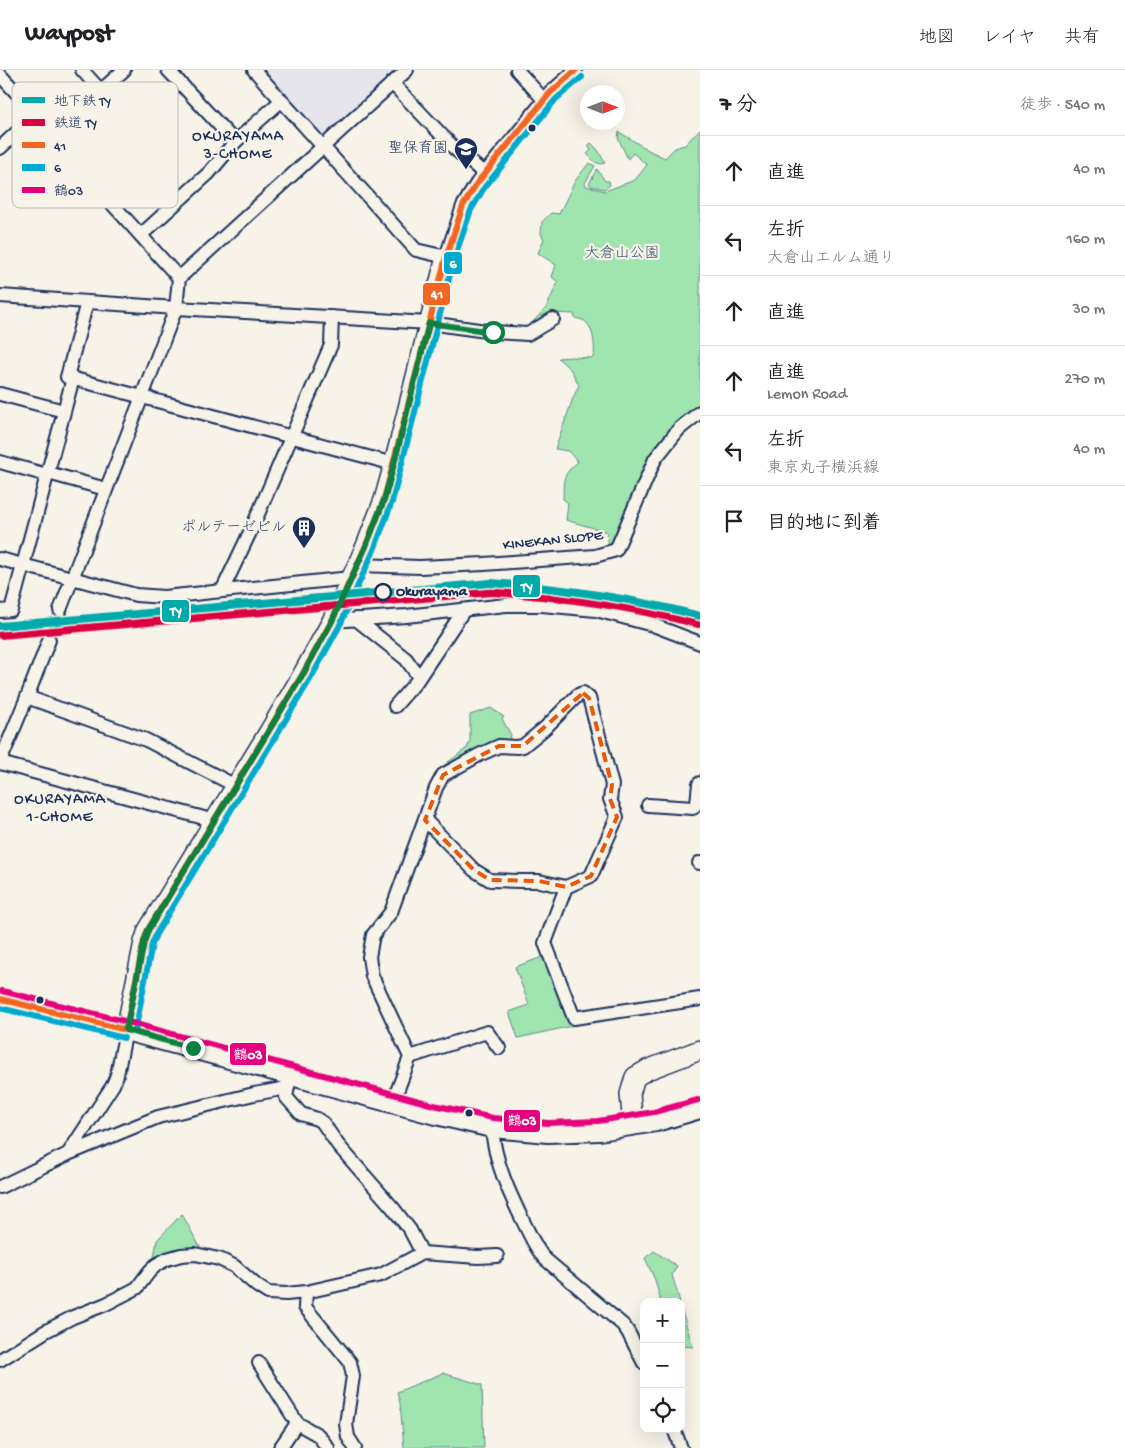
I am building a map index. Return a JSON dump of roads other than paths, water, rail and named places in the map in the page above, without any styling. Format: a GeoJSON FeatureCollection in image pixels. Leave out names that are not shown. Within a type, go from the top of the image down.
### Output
{"type":"FeatureCollection","features":[{"type":"Feature","properties":{"kind":"main road"},"geometry":{"type":"LineString","coordinates":[[0,998],[126,1030],[289,1081],[393,1102],[492,1127],[530,1131],[575,1132],[599,1130],[666,1118],[700,1108]]}},
{"type":"Feature","properties":{"kind":"street"},"geometry":{"type":"LineString","coordinates":[[82,70],[93,82]]}},
{"type":"Feature","properties":{"kind":"street"},"geometry":{"type":"LineString","coordinates":[[111,82],[124,70]]}},
{"type":"Feature","properties":{"kind":"street"},"geometry":{"type":"LineString","coordinates":[[168,70],[235,142]]}},
{"type":"Feature","properties":{"kind":"street"},"geometry":{"type":"LineString","coordinates":[[254,70],[416,250],[446,257]]}},
{"type":"Feature","properties":{"kind":"street"},"geometry":{"type":"LineString","coordinates":[[60,610],[176,308],[178,278],[407,70]]}},
{"type":"Feature","properties":{"kind":"street"},"geometry":{"type":"LineString","coordinates":[[517,70],[544,100]]}},
{"type":"Feature","properties":{"kind":"street"},"geometry":{"type":"LineString","coordinates":[[68,1154],[113,1085],[117,1075],[148,930],[303,674],[332,621],[378,516],[394,464],[446,257],[464,206],[477,183],[544,100],[576,70]]}},
{"type":"Feature","properties":{"kind":"street"},"geometry":{"type":"LineString","coordinates":[[0,75],[12,88]]}},
{"type":"Feature","properties":{"kind":"street"},"geometry":{"type":"LineString","coordinates":[[392,83],[455,149],[485,174]]}},
{"type":"Feature","properties":{"kind":"street"},"geometry":{"type":"LineString","coordinates":[[178,201],[209,173],[235,142],[282,100]]}},
{"type":"Feature","properties":{"kind":"street"},"geometry":{"type":"LineString","coordinates":[[0,148],[12,137]]}},
{"type":"Feature","properties":{"kind":"street"},"geometry":{"type":"LineString","coordinates":[[116,208],[178,278]]}},
{"type":"Feature","properties":{"kind":"street"},"geometry":{"type":"LineString","coordinates":[[141,235],[171,208]]}},
{"type":"Feature","properties":{"kind":"street"},"geometry":{"type":"LineString","coordinates":[[0,296],[429,323],[493,332],[528,334],[553,319]]}},
{"type":"Feature","properties":{"kind":"street"},"geometry":{"type":"LineString","coordinates":[[86,302],[67,377],[394,464]]}},
{"type":"Feature","properties":{"kind":"street"},"geometry":{"type":"LineString","coordinates":[[222,591],[252,528],[331,345],[332,317]]}},
{"type":"Feature","properties":{"kind":"street"},"geometry":{"type":"LineString","coordinates":[[0,611],[11,610],[73,378]]}},
{"type":"Feature","properties":{"kind":"street"},"geometry":{"type":"LineString","coordinates":[[0,394],[64,411]]}},
{"type":"Feature","properties":{"kind":"street","name":"KINEKAN SLOPE"},"geometry":{"type":"LineString","coordinates":[[354,571],[594,556],[616,550],[655,459],[679,429],[700,412]]}},
{"type":"Feature","properties":{"kind":"street"},"geometry":{"type":"LineString","coordinates":[[0,462],[106,489]]}},
{"type":"Feature","properties":{"kind":"street"},"geometry":{"type":"LineString","coordinates":[[0,559],[136,595],[164,597],[222,591],[354,571]]}},
{"type":"Feature","properties":{"kind":"street"},"geometry":{"type":"LineString","coordinates":[[332,621],[506,605],[542,605],[596,610],[653,625],[700,643]]}},
{"type":"Feature","properties":{"kind":"street"},"geometry":{"type":"LineString","coordinates":[[395,706],[419,677],[464,610]]}},
{"type":"Feature","properties":{"kind":"street"},"geometry":{"type":"LineString","coordinates":[[356,619],[406,659],[419,677]]}},
{"type":"Feature","properties":{"kind":"street"},"geometry":{"type":"LineString","coordinates":[[49,640],[0,763],[215,821]]}},
{"type":"Feature","properties":{"kind":"street"},"geometry":{"type":"LineString","coordinates":[[393,1102],[410,1057],[372,976],[369,957],[373,935],[391,912],[436,788],[443,775],[479,755],[499,746],[516,748],[522,746],[546,728],[583,692],[589,698],[612,785],[610,799],[617,817],[591,876],[566,887],[539,881],[490,880],[474,870],[425,820]]}},
{"type":"Feature","properties":{"kind":"street"},"geometry":{"type":"LineString","coordinates":[[26,697],[146,740],[236,786]]}},
{"type":"Feature","properties":{"kind":"street"},"geometry":{"type":"LineString","coordinates":[[648,805],[693,808],[697,803],[700,783]]}},
{"type":"Feature","properties":{"kind":"street"},"geometry":{"type":"LineString","coordinates":[[566,887],[544,943],[574,1018],[700,999]]}},
{"type":"Feature","properties":{"kind":"street"},"geometry":{"type":"LineString","coordinates":[[410,1057],[487,1032],[498,1048]]}},
{"type":"Feature","properties":{"kind":"street"},"geometry":{"type":"LineString","coordinates":[[633,1125],[630,1094],[635,1077],[647,1070],[700,1050]]}},
{"type":"Feature","properties":{"kind":"street"},"geometry":{"type":"LineString","coordinates":[[0,1187],[68,1154],[158,1117],[254,1094],[289,1081]]}},
{"type":"Feature","properties":{"kind":"street"},"geometry":{"type":"LineString","coordinates":[[289,1081],[286,1097],[301,1114],[323,1123],[338,1145],[410,1230],[422,1253]]}},
{"type":"Feature","properties":{"kind":"street"},"geometry":{"type":"LineString","coordinates":[[492,1127],[494,1147],[512,1200],[538,1250],[544,1258],[623,1325],[640,1354]]}},
{"type":"Feature","properties":{"kind":"street"},"geometry":{"type":"LineString","coordinates":[[0,1360],[72,1317],[106,1304],[138,1288],[156,1265],[181,1255],[195,1254],[219,1259],[234,1266],[256,1286],[268,1293],[286,1294],[306,1292],[381,1275],[422,1253],[497,1256]]}},
{"type":"Feature","properties":{"kind":"street"},"geometry":{"type":"LineString","coordinates":[[306,1292],[305,1307],[350,1362],[353,1376],[346,1424],[348,1437],[355,1448]]}},
{"type":"Feature","properties":{"kind":"street"},"geometry":{"type":"LineString","coordinates":[[259,1364],[296,1423],[318,1436],[328,1448]]}},
{"type":"Feature","properties":{"kind":"street"},"geometry":{"type":"LineString","coordinates":[[280,1448],[296,1423]]}},
{"type":"Feature","properties":{"kind":"street"},"geometry":{"type":"LineString","coordinates":[[675,1433],[681,1448]]}},
{"type":"Feature","properties":{"kind":"tunnel"},"geometry":{"type":"LineString","coordinates":[[49,640],[60,610]]}},
{"type":"Feature","properties":{"kind":"metro line","name":"TY"},"geometry":{"type":"LineString","coordinates":[[0,626],[491,583],[596,595],[700,616]]}},
{"type":"Feature","properties":{"kind":"rail line","name":"TY"},"geometry":{"type":"LineString","coordinates":[[1,635],[491,592],[595,603],[647,612],[698,624]]}},
{"type":"Feature","properties":{"kind":"place","name":"聖保育園"},"geometry":{"type":"Point","coordinates":[466,170]}},
{"type":"Feature","properties":{"kind":"place","name":"ポルテーゼビル"},"geometry":{"type":"Point","coordinates":[304,549]}},
{"type":"Feature","properties":{"kind":"place","name":"Okurayama"},"geometry":{"type":"Point","coordinates":[383,592]}},
{"type":"Feature","properties":{"kind":"district","name":"OKURAYAMA 3-CHOME"},"geometry":{"type":"Point","coordinates":[238,146]}},
{"type":"Feature","properties":{"kind":"district","name":"OKURAYAMA 1-CHOME"},"geometry":{"type":"Point","coordinates":[60,809]}},
{"type":"Feature","properties":{"kind":"park label","name":"大倉山公園"},"geometry":{"type":"Point","coordinates":[622,254]}}]}
